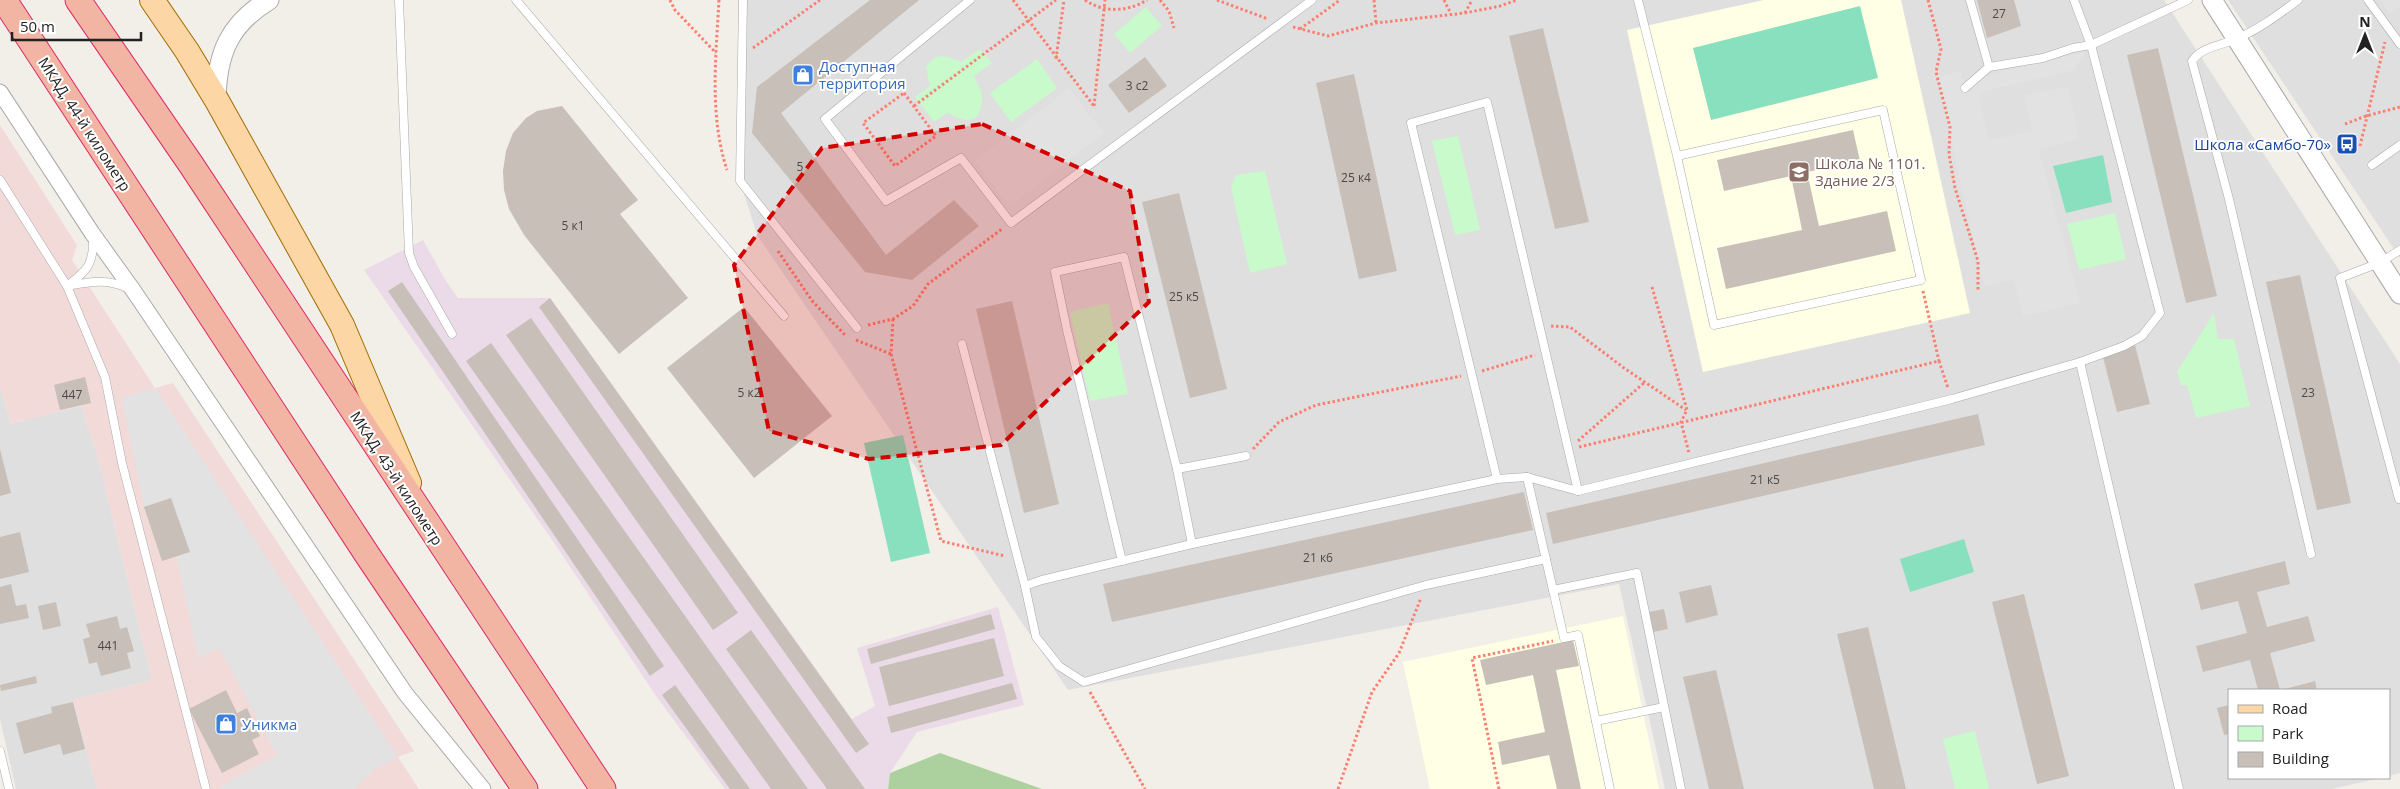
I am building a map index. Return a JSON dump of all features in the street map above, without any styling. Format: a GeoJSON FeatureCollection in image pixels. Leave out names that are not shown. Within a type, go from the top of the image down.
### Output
{"type":"FeatureCollection","features":[{"type":"Feature","properties":{"kind":"highway","name":"МКАД, 44-й километр"},"geometry":{"type":"LineString","coordinates":[[4,0],[368,556],[525,789]]}},
{"type":"Feature","properties":{"kind":"highway","name":"МКАД, 43-й километр"},"geometry":{"type":"LineString","coordinates":[[78,0],[192,166],[603,789]]}},
{"type":"Feature","properties":{"kind":"main road"},"geometry":{"type":"LineString","coordinates":[[152,0],[187,50],[216,99],[342,325],[424,519]]}},
{"type":"Feature","properties":{"kind":"street"},"geometry":{"type":"LineString","coordinates":[[216,99],[216,75],[224,47],[239,23],[269,0]]}},
{"type":"Feature","properties":{"kind":"street"},"geometry":{"type":"LineString","coordinates":[[2212,0],[2400,294]]}},
{"type":"Feature","properties":{"kind":"street"},"geometry":{"type":"LineString","coordinates":[[0,92],[92,233],[134,290],[405,693],[483,789]]}},
{"type":"Feature","properties":{"kind":"lane"},"geometry":{"type":"LineString","coordinates":[[399,0],[409,253],[414,268],[452,334]]}},
{"type":"Feature","properties":{"kind":"lane"},"geometry":{"type":"LineString","coordinates":[[516,0],[784,316]]}},
{"type":"Feature","properties":{"kind":"lane"},"geometry":{"type":"LineString","coordinates":[[743,0],[740,181],[857,328]]}},
{"type":"Feature","properties":{"kind":"lane"},"geometry":{"type":"LineString","coordinates":[[970,0],[825,119],[886,201],[961,158],[1011,223],[1312,0]]}},
{"type":"Feature","properties":{"kind":"lane"},"geometry":{"type":"LineString","coordinates":[[1638,0],[1677,156],[1714,326],[1921,280],[1883,110],[1677,156]]}},
{"type":"Feature","properties":{"kind":"lane"},"geometry":{"type":"LineString","coordinates":[[1970,0],[1989,67]]}},
{"type":"Feature","properties":{"kind":"lane"},"geometry":{"type":"LineString","coordinates":[[1025,586],[1192,544],[1497,479],[1527,477],[1578,491],[1952,399],[2080,362],[2124,346],[2142,336],[2160,313],[2091,45],[2074,0]]}},
{"type":"Feature","properties":{"kind":"lane"},"geometry":{"type":"LineString","coordinates":[[1965,88],[1989,67],[2043,58],[2073,48],[2091,45],[2188,0]]}},
{"type":"Feature","properties":{"kind":"lane"},"geometry":{"type":"LineString","coordinates":[[2298,0],[2273,19],[2236,39],[2198,52],[2192,61],[2229,199],[2311,554]]}},
{"type":"Feature","properties":{"kind":"lane"},"geometry":{"type":"LineString","coordinates":[[2368,0],[2400,44]]}},
{"type":"Feature","properties":{"kind":"lane"},"geometry":{"type":"LineString","coordinates":[[1497,479],[1411,122],[1488,102],[1578,491]]}},
{"type":"Feature","properties":{"kind":"lane"},"geometry":{"type":"LineString","coordinates":[[2372,165],[2400,145]]}},
{"type":"Feature","properties":{"kind":"lane"},"geometry":{"type":"LineString","coordinates":[[0,180],[67,286],[105,377],[122,463],[206,789]]}},
{"type":"Feature","properties":{"kind":"lane"},"geometry":{"type":"LineString","coordinates":[[67,286],[86,271],[94,253],[92,233]]}},
{"type":"Feature","properties":{"kind":"lane"},"geometry":{"type":"LineString","coordinates":[[2399,499],[2340,278],[2379,263],[2400,250]]}},
{"type":"Feature","properties":{"kind":"lane"},"geometry":{"type":"LineString","coordinates":[[1122,561],[1066,330],[1055,272],[1124,257],[1177,469],[1192,544]]}},
{"type":"Feature","properties":{"kind":"lane"},"geometry":{"type":"LineString","coordinates":[[67,286],[93,281],[114,282],[134,290]]}},
{"type":"Feature","properties":{"kind":"lane"},"geometry":{"type":"LineString","coordinates":[[962,344],[1018,558],[1036,638],[1059,666],[1084,682],[1426,585],[1546,559]]}},
{"type":"Feature","properties":{"kind":"lane"},"geometry":{"type":"LineString","coordinates":[[2080,362],[2176,788]]}},
{"type":"Feature","properties":{"kind":"lane"},"geometry":{"type":"LineString","coordinates":[[1177,469],[1246,456]]}},
{"type":"Feature","properties":{"kind":"lane"},"geometry":{"type":"LineString","coordinates":[[1527,477],[1564,638],[1578,636],[1610,789]]}},
{"type":"Feature","properties":{"kind":"lane"},"geometry":{"type":"LineString","coordinates":[[1553,590],[1637,573],[1681,789]]}},
{"type":"Feature","properties":{"kind":"lane"},"geometry":{"type":"LineString","coordinates":[[1596,721],[1664,707]]}},
{"type":"Feature","properties":{"kind":"lane"},"geometry":{"type":"LineString","coordinates":[[0,750],[9,789]]}},
{"type":"Feature","properties":{"kind":"path"},"geometry":{"type":"LineString","coordinates":[[670,0],[675,10],[717,54]]}},
{"type":"Feature","properties":{"kind":"path"},"geometry":{"type":"LineString","coordinates":[[742,56],[820,0]]}},
{"type":"Feature","properties":{"kind":"path"},"geometry":{"type":"LineString","coordinates":[[1013,0],[1056,59],[1094,106],[1105,0]]}},
{"type":"Feature","properties":{"kind":"path"},"geometry":{"type":"LineString","coordinates":[[914,106],[1056,0]]}},
{"type":"Feature","properties":{"kind":"path"},"geometry":{"type":"LineString","coordinates":[[1056,59],[1064,0]]}},
{"type":"Feature","properties":{"kind":"path"},"geometry":{"type":"LineString","coordinates":[[1085,0],[1104,9],[1121,10],[1138,6],[1146,0]]}},
{"type":"Feature","properties":{"kind":"path"},"geometry":{"type":"LineString","coordinates":[[1160,0],[1169,11],[1174,28]]}},
{"type":"Feature","properties":{"kind":"path"},"geometry":{"type":"LineString","coordinates":[[1217,0],[1281,24],[1328,36],[1376,23],[1465,13],[1500,6],[1517,0]]}},
{"type":"Feature","properties":{"kind":"path"},"geometry":{"type":"LineString","coordinates":[[1299,29],[1340,0]]}},
{"type":"Feature","properties":{"kind":"path"},"geometry":{"type":"LineString","coordinates":[[1374,0],[1376,23]]}},
{"type":"Feature","properties":{"kind":"path"},"geometry":{"type":"LineString","coordinates":[[1444,0],[1451,14]]}},
{"type":"Feature","properties":{"kind":"path"},"geometry":{"type":"LineString","coordinates":[[1465,13],[1472,0]]}},
{"type":"Feature","properties":{"kind":"path"},"geometry":{"type":"LineString","coordinates":[[1928,0],[1941,49],[1936,72],[1950,127],[1949,154],[1955,188],[1978,261],[1978,291]]}},
{"type":"Feature","properties":{"kind":"path"},"geometry":{"type":"LineString","coordinates":[[2360,146],[2389,27]]}},
{"type":"Feature","properties":{"kind":"path"},"geometry":{"type":"LineString","coordinates":[[904,93],[914,106],[936,136],[895,166],[863,123],[904,93]]}},
{"type":"Feature","properties":{"kind":"path"},"geometry":{"type":"LineString","coordinates":[[2345,124],[2400,107]]}},
{"type":"Feature","properties":{"kind":"path"},"geometry":{"type":"LineString","coordinates":[[857,328],[893,319],[913,306],[928,284],[1011,223]]}},
{"type":"Feature","properties":{"kind":"path"},"geometry":{"type":"LineString","coordinates":[[1921,280],[1938,361],[1952,399]]}},
{"type":"Feature","properties":{"kind":"path"},"geometry":{"type":"LineString","coordinates":[[1652,287],[1686,410],[1681,422],[1692,463]]}},
{"type":"Feature","properties":{"kind":"path"},"geometry":{"type":"LineString","coordinates":[[893,319],[891,354],[941,541],[1018,558]]}},
{"type":"Feature","properties":{"kind":"path"},"geometry":{"type":"LineString","coordinates":[[1539,325],[1570,327],[1686,410]]}},
{"type":"Feature","properties":{"kind":"path"},"geometry":{"type":"LineString","coordinates":[[1246,456],[1279,422],[1316,405],[1472,374],[1546,352]]}},
{"type":"Feature","properties":{"kind":"path"},"geometry":{"type":"LineString","coordinates":[[1568,450],[1938,361]]}},
{"type":"Feature","properties":{"kind":"path"},"geometry":{"type":"LineString","coordinates":[[1568,450],[1645,382]]}},
{"type":"Feature","properties":{"kind":"path"},"geometry":{"type":"LineString","coordinates":[[1338,789],[1372,692],[1399,653],[1426,585]]}},
{"type":"Feature","properties":{"kind":"path"},"geometry":{"type":"LineString","coordinates":[[1500,789],[1472,658],[1564,638]]}},
{"type":"Feature","properties":{"kind":"path"},"geometry":{"type":"LineString","coordinates":[[1084,682],[1145,789]]}},
{"type":"Feature","properties":{"kind":"highlighted area"},"geometry":{"type":"Polygon","coordinates":[[[982,124],[1130,191],[1149,302],[1001,445],[869,459],[769,431],[734,265],[822,148],[982,124]]]}},
{"type":"Feature","properties":{"kind":"shaded area"},"geometry":{"type":"Polygon","coordinates":[[[743,0],[2164,0],[2400,364],[2400,773],[2390,776],[2390,689],[2228,689],[2228,779],[2376,779],[2332,789],[1665,789],[1619,584],[1068,690],[757,235],[740,181],[743,0]]]}},
{"type":"Feature","properties":{"kind":"shaded area","name":"Школа № 1101. Здание 2/3"},"geometry":{"type":"Polygon","coordinates":[[[1764,0],[1901,0],[1970,313],[1703,372],[1627,30],[1764,0]]]}},
{"type":"Feature","properties":{"kind":"shaded area"},"geometry":{"type":"Polygon","coordinates":[[[2228,0],[2400,0],[2400,258],[2228,0]]]}},
{"type":"Feature","properties":{"kind":"shaded area"},"geometry":{"type":"Polygon","coordinates":[[[2380,0],[2400,0],[2400,6],[2390,13],[2380,0]]]}},
{"type":"Feature","properties":{"kind":"shaded area"},"geometry":{"type":"Polygon","coordinates":[[[2085,52],[2074,70],[1978,93],[1989,140],[2033,131],[2024,95],[2068,87],[2079,138],[2039,150],[2080,303],[2023,316],[2014,280],[1984,286],[1937,77],[1961,71],[1963,81],[2085,52]]]}},
{"type":"Feature","properties":{"kind":"shaded area"},"geometry":{"type":"Polygon","coordinates":[[[1069,88],[1104,133],[1010,206],[975,161],[1069,88]]]}},
{"type":"Feature","properties":{"kind":"shaded area"},"geometry":{"type":"Polygon","coordinates":[[[0,125],[77,245],[72,260],[155,388],[173,383],[414,751],[398,757],[419,789],[97,789],[73,700],[152,680],[98,458],[81,406],[11,424],[0,386],[0,125]]]}},
{"type":"Feature","properties":{"kind":"shaded area"},"geometry":{"type":"Polygon","coordinates":[[[423,240],[458,298],[550,298],[852,719],[875,706],[857,648],[998,607],[1024,705],[917,732],[890,773],[888,789],[725,789],[656,696],[559,550],[364,270],[423,240]]]}},
{"type":"Feature","properties":{"kind":"shaded area"},"geometry":{"type":"Polygon","coordinates":[[[0,386],[11,424],[81,406],[98,458],[152,680],[73,700],[97,789],[16,789],[0,719],[0,386]]]}},
{"type":"Feature","properties":{"kind":"shaded area"},"geometry":{"type":"Polygon","coordinates":[[[155,388],[398,757],[375,769],[354,789],[220,789],[220,787],[277,755],[219,648],[198,658],[177,557],[189,552],[171,498],[144,507],[122,398],[155,388]]]}},
{"type":"Feature","properties":{"kind":"shaded area"},"geometry":{"type":"Polygon","coordinates":[[[1623,616],[1659,789],[1430,789],[1403,662],[1623,616]]]}},
{"type":"Feature","properties":{"kind":"green space"},"geometry":{"type":"Polygon","coordinates":[[[1860,6],[1878,78],[1711,120],[1693,48],[1860,6]]]}},
{"type":"Feature","properties":{"kind":"green space"},"geometry":{"type":"Polygon","coordinates":[[[1146,7],[1162,26],[1130,53],[1114,34],[1146,7]]]}},
{"type":"Feature","properties":{"kind":"green space"},"geometry":{"type":"Polygon","coordinates":[[[980,49],[992,63],[974,76],[982,96],[980,111],[977,117],[965,120],[947,113],[934,122],[915,97],[930,86],[926,67],[934,59],[942,56],[961,62],[980,49]]]}},
{"type":"Feature","properties":{"kind":"green space"},"geometry":{"type":"Polygon","coordinates":[[[1037,59],[1057,88],[1011,122],[990,93],[1037,59]]]}},
{"type":"Feature","properties":{"kind":"green space"},"geometry":{"type":"Polygon","coordinates":[[[1458,136],[1480,230],[1455,235],[1432,141],[1458,136]]]}},
{"type":"Feature","properties":{"kind":"green space"},"geometry":{"type":"Polygon","coordinates":[[[2103,155],[2112,202],[2066,213],[2053,166],[2103,155]]]}},
{"type":"Feature","properties":{"kind":"green space"},"geometry":{"type":"Polygon","coordinates":[[[1265,171],[1287,264],[1250,273],[1231,187],[1236,175],[1265,171]]]}},
{"type":"Feature","properties":{"kind":"green space"},"geometry":{"type":"Polygon","coordinates":[[[2115,213],[2126,259],[2079,270],[2067,224],[2115,213]]]}},
{"type":"Feature","properties":{"kind":"green space"},"geometry":{"type":"Polygon","coordinates":[[[1108,303],[1128,394],[1090,401],[1070,312],[1108,303]]]}},
{"type":"Feature","properties":{"kind":"green space"},"geometry":{"type":"Polygon","coordinates":[[[2214,313],[2218,339],[2234,339],[2250,406],[2196,418],[2187,385],[2181,385],[2177,372],[2214,313]]]}},
{"type":"Feature","properties":{"kind":"green space"},"geometry":{"type":"Polygon","coordinates":[[[903,435],[930,553],[891,562],[864,443],[903,435]]]}},
{"type":"Feature","properties":{"kind":"green space"},"geometry":{"type":"Polygon","coordinates":[[[1964,539],[1974,572],[1910,592],[1900,559],[1964,539]]]}},
{"type":"Feature","properties":{"kind":"green space"},"geometry":{"type":"Polygon","coordinates":[[[1975,731],[1989,789],[1955,789],[1943,739],[1975,731]]]}},
{"type":"Feature","properties":{"kind":"green space"},"geometry":{"type":"Polygon","coordinates":[[[940,753],[1042,789],[888,789],[890,773],[940,753]]]}},
{"type":"Feature","properties":{"kind":"building"},"geometry":{"type":"Polygon","coordinates":[[[870,0],[919,0],[781,113],[886,255],[954,200],[979,226],[912,280],[865,272],[752,133],[757,87],[870,0]]]}},
{"type":"Feature","properties":{"kind":"building"},"geometry":{"type":"Polygon","coordinates":[[[1977,0],[2014,0],[2021,26],[1987,38],[1977,0]]]}},
{"type":"Feature","properties":{"kind":"building"},"geometry":{"type":"Polygon","coordinates":[[[1543,28],[1589,222],[1555,229],[1509,36],[1543,28]]]}},
{"type":"Feature","properties":{"kind":"building"},"geometry":{"type":"Polygon","coordinates":[[[2158,48],[2217,296],[2186,303],[2127,55],[2158,48]]]}},
{"type":"Feature","properties":{"kind":"building"},"geometry":{"type":"Polygon","coordinates":[[[1145,57],[1167,86],[1129,113],[1108,85],[1145,57]]]}},
{"type":"Feature","properties":{"kind":"building"},"geometry":{"type":"Polygon","coordinates":[[[1354,74],[1397,271],[1359,279],[1316,83],[1354,74]]]}},
{"type":"Feature","properties":{"kind":"building"},"geometry":{"type":"Polygon","coordinates":[[[562,106],[638,200],[620,214],[688,298],[619,354],[524,235],[509,209],[504,190],[503,171],[506,151],[513,133],[526,118],[537,111],[562,106]]]}},
{"type":"Feature","properties":{"kind":"building"},"geometry":{"type":"Polygon","coordinates":[[[1853,130],[1860,161],[1807,172],[1819,226],[1887,211],[1896,251],[1726,289],[1717,248],[1802,230],[1791,176],[1724,191],[1717,160],[1853,130]]]}},
{"type":"Feature","properties":{"kind":"building"},"geometry":{"type":"Polygon","coordinates":[[[1179,193],[1227,389],[1190,398],[1142,202],[1179,193]]]}},
{"type":"Feature","properties":{"kind":"building"},"geometry":{"type":"Polygon","coordinates":[[[2300,275],[2351,503],[2317,510],[2266,282],[2300,275]]]}},
{"type":"Feature","properties":{"kind":"building"},"geometry":{"type":"Polygon","coordinates":[[[402,282],[664,666],[650,676],[388,291],[402,282]]]}},
{"type":"Feature","properties":{"kind":"building"},"geometry":{"type":"Polygon","coordinates":[[[550,298],[869,744],[856,753],[539,307],[550,298]]]}},
{"type":"Feature","properties":{"kind":"building"},"geometry":{"type":"Polygon","coordinates":[[[1012,301],[1059,504],[1024,513],[976,309],[1012,301]]]}},
{"type":"Feature","properties":{"kind":"building"},"geometry":{"type":"Polygon","coordinates":[[[744,307],[832,416],[754,478],[667,368],[744,307]]]}},
{"type":"Feature","properties":{"kind":"building"},"geometry":{"type":"Polygon","coordinates":[[[531,318],[738,613],[713,630],[506,335],[531,318]]]}},
{"type":"Feature","properties":{"kind":"building"},"geometry":{"type":"Polygon","coordinates":[[[491,343],[808,789],[771,789],[466,361],[491,343]]]}},
{"type":"Feature","properties":{"kind":"building"},"geometry":{"type":"Polygon","coordinates":[[[2135,345],[2150,404],[2117,412],[2102,353],[2135,345]]]}},
{"type":"Feature","properties":{"kind":"building"},"geometry":{"type":"Polygon","coordinates":[[[85,377],[91,403],[60,410],[54,385],[85,377]]]}},
{"type":"Feature","properties":{"kind":"building"},"geometry":{"type":"Polygon","coordinates":[[[1978,414],[1985,445],[1553,544],[1546,513],[1978,414]]]}},
{"type":"Feature","properties":{"kind":"building"},"geometry":{"type":"Polygon","coordinates":[[[0,449],[11,493],[0,496],[0,449]]]}},
{"type":"Feature","properties":{"kind":"building"},"geometry":{"type":"Polygon","coordinates":[[[1524,492],[1533,530],[1112,622],[1103,584],[1524,492]]]}},
{"type":"Feature","properties":{"kind":"building"},"geometry":{"type":"Polygon","coordinates":[[[171,498],[190,552],[162,561],[144,507],[171,498]]]}},
{"type":"Feature","properties":{"kind":"building"},"geometry":{"type":"Polygon","coordinates":[[[20,532],[29,572],[0,579],[0,537],[20,532]]]}},
{"type":"Feature","properties":{"kind":"building"},"geometry":{"type":"Polygon","coordinates":[[[2285,561],[2290,584],[2257,592],[2267,627],[2308,616],[2315,641],[2270,653],[2280,689],[2258,689],[2250,660],[2203,672],[2196,646],[2247,633],[2238,601],[2201,610],[2194,584],[2285,561]]]}},
{"type":"Feature","properties":{"kind":"building"},"geometry":{"type":"Polygon","coordinates":[[[11,584],[16,606],[26,604],[29,618],[0,624],[0,587],[11,584]]]}},
{"type":"Feature","properties":{"kind":"building"},"geometry":{"type":"Polygon","coordinates":[[[1711,585],[1718,615],[1686,623],[1679,592],[1711,585]]]}},
{"type":"Feature","properties":{"kind":"building"},"geometry":{"type":"Polygon","coordinates":[[[2024,594],[2069,776],[2037,784],[1992,602],[2024,594]]]}},
{"type":"Feature","properties":{"kind":"building"},"geometry":{"type":"Polygon","coordinates":[[[56,602],[61,626],[43,630],[38,606],[56,602]]]}},
{"type":"Feature","properties":{"kind":"building"},"geometry":{"type":"Polygon","coordinates":[[[1664,609],[1668,629],[1653,632],[1649,612],[1664,609]]]}},
{"type":"Feature","properties":{"kind":"building"},"geometry":{"type":"Polygon","coordinates":[[[991,614],[995,629],[871,664],[867,649],[991,614]]]}},
{"type":"Feature","properties":{"kind":"building"},"geometry":{"type":"Polygon","coordinates":[[[117,616],[120,629],[127,627],[134,651],[127,653],[131,668],[101,676],[97,662],[89,664],[83,639],[90,637],[86,624],[117,616]]]}},
{"type":"Feature","properties":{"kind":"building"},"geometry":{"type":"Polygon","coordinates":[[[1868,627],[1906,789],[1874,789],[1837,634],[1868,627]]]}},
{"type":"Feature","properties":{"kind":"building"},"geometry":{"type":"Polygon","coordinates":[[[751,630],[865,789],[827,789],[726,649],[751,630]]]}},
{"type":"Feature","properties":{"kind":"building"},"geometry":{"type":"Polygon","coordinates":[[[994,638],[1004,676],[889,706],[879,667],[994,638]]]}},
{"type":"Feature","properties":{"kind":"building"},"geometry":{"type":"Polygon","coordinates":[[[1573,640],[1579,666],[1556,670],[1581,789],[1557,789],[1549,755],[1502,765],[1498,742],[1545,732],[1533,675],[1486,685],[1480,660],[1573,640]]]}},
{"type":"Feature","properties":{"kind":"building"},"geometry":{"type":"Polygon","coordinates":[[[1716,670],[1744,789],[1709,789],[1683,677],[1716,670]]]}},
{"type":"Feature","properties":{"kind":"building"},"geometry":{"type":"Polygon","coordinates":[[[36,676],[37,683],[1,691],[0,685],[36,676]]]}},
{"type":"Feature","properties":{"kind":"building"},"geometry":{"type":"Polygon","coordinates":[[[2315,681],[2317,689],[2285,689],[2315,681]]]}},
{"type":"Feature","properties":{"kind":"building"},"geometry":{"type":"Polygon","coordinates":[[[1012,683],[1017,699],[891,733],[887,717],[1012,683]]]}},
{"type":"Feature","properties":{"kind":"building"},"geometry":{"type":"Polygon","coordinates":[[[675,685],[750,789],[730,789],[662,695],[675,685]]]}},
{"type":"Feature","properties":{"kind":"building","name":"Уникма"},"geometry":{"type":"Polygon","coordinates":[[[226,690],[237,713],[247,708],[260,736],[252,740],[259,754],[222,773],[189,709],[226,690]]]}},
{"type":"Feature","properties":{"kind":"building"},"geometry":{"type":"Polygon","coordinates":[[[73,702],[85,749],[63,755],[60,744],[24,754],[16,723],[52,713],[51,707],[73,702]]]}},
{"type":"Feature","properties":{"kind":"building"},"geometry":{"type":"Polygon","coordinates":[[[2228,705],[2228,734],[2224,735],[2217,708],[2228,705]]]}},
{"type":"Feature","properties":{"kind":"place","name":"Доступная территория"},"geometry":{"type":"Point","coordinates":[803,75]}},
{"type":"Feature","properties":{"kind":"place","name":"Школа «Самбо-70»"},"geometry":{"type":"Point","coordinates":[2347,144]}},
{"type":"Feature","properties":{"kind":"place","name":"Школа № 1101. Здание 2/3"},"geometry":{"type":"Point","coordinates":[1799,172]}},
{"type":"Feature","properties":{"kind":"place","name":"Уникма"},"geometry":{"type":"Point","coordinates":[226,724]}}]}
